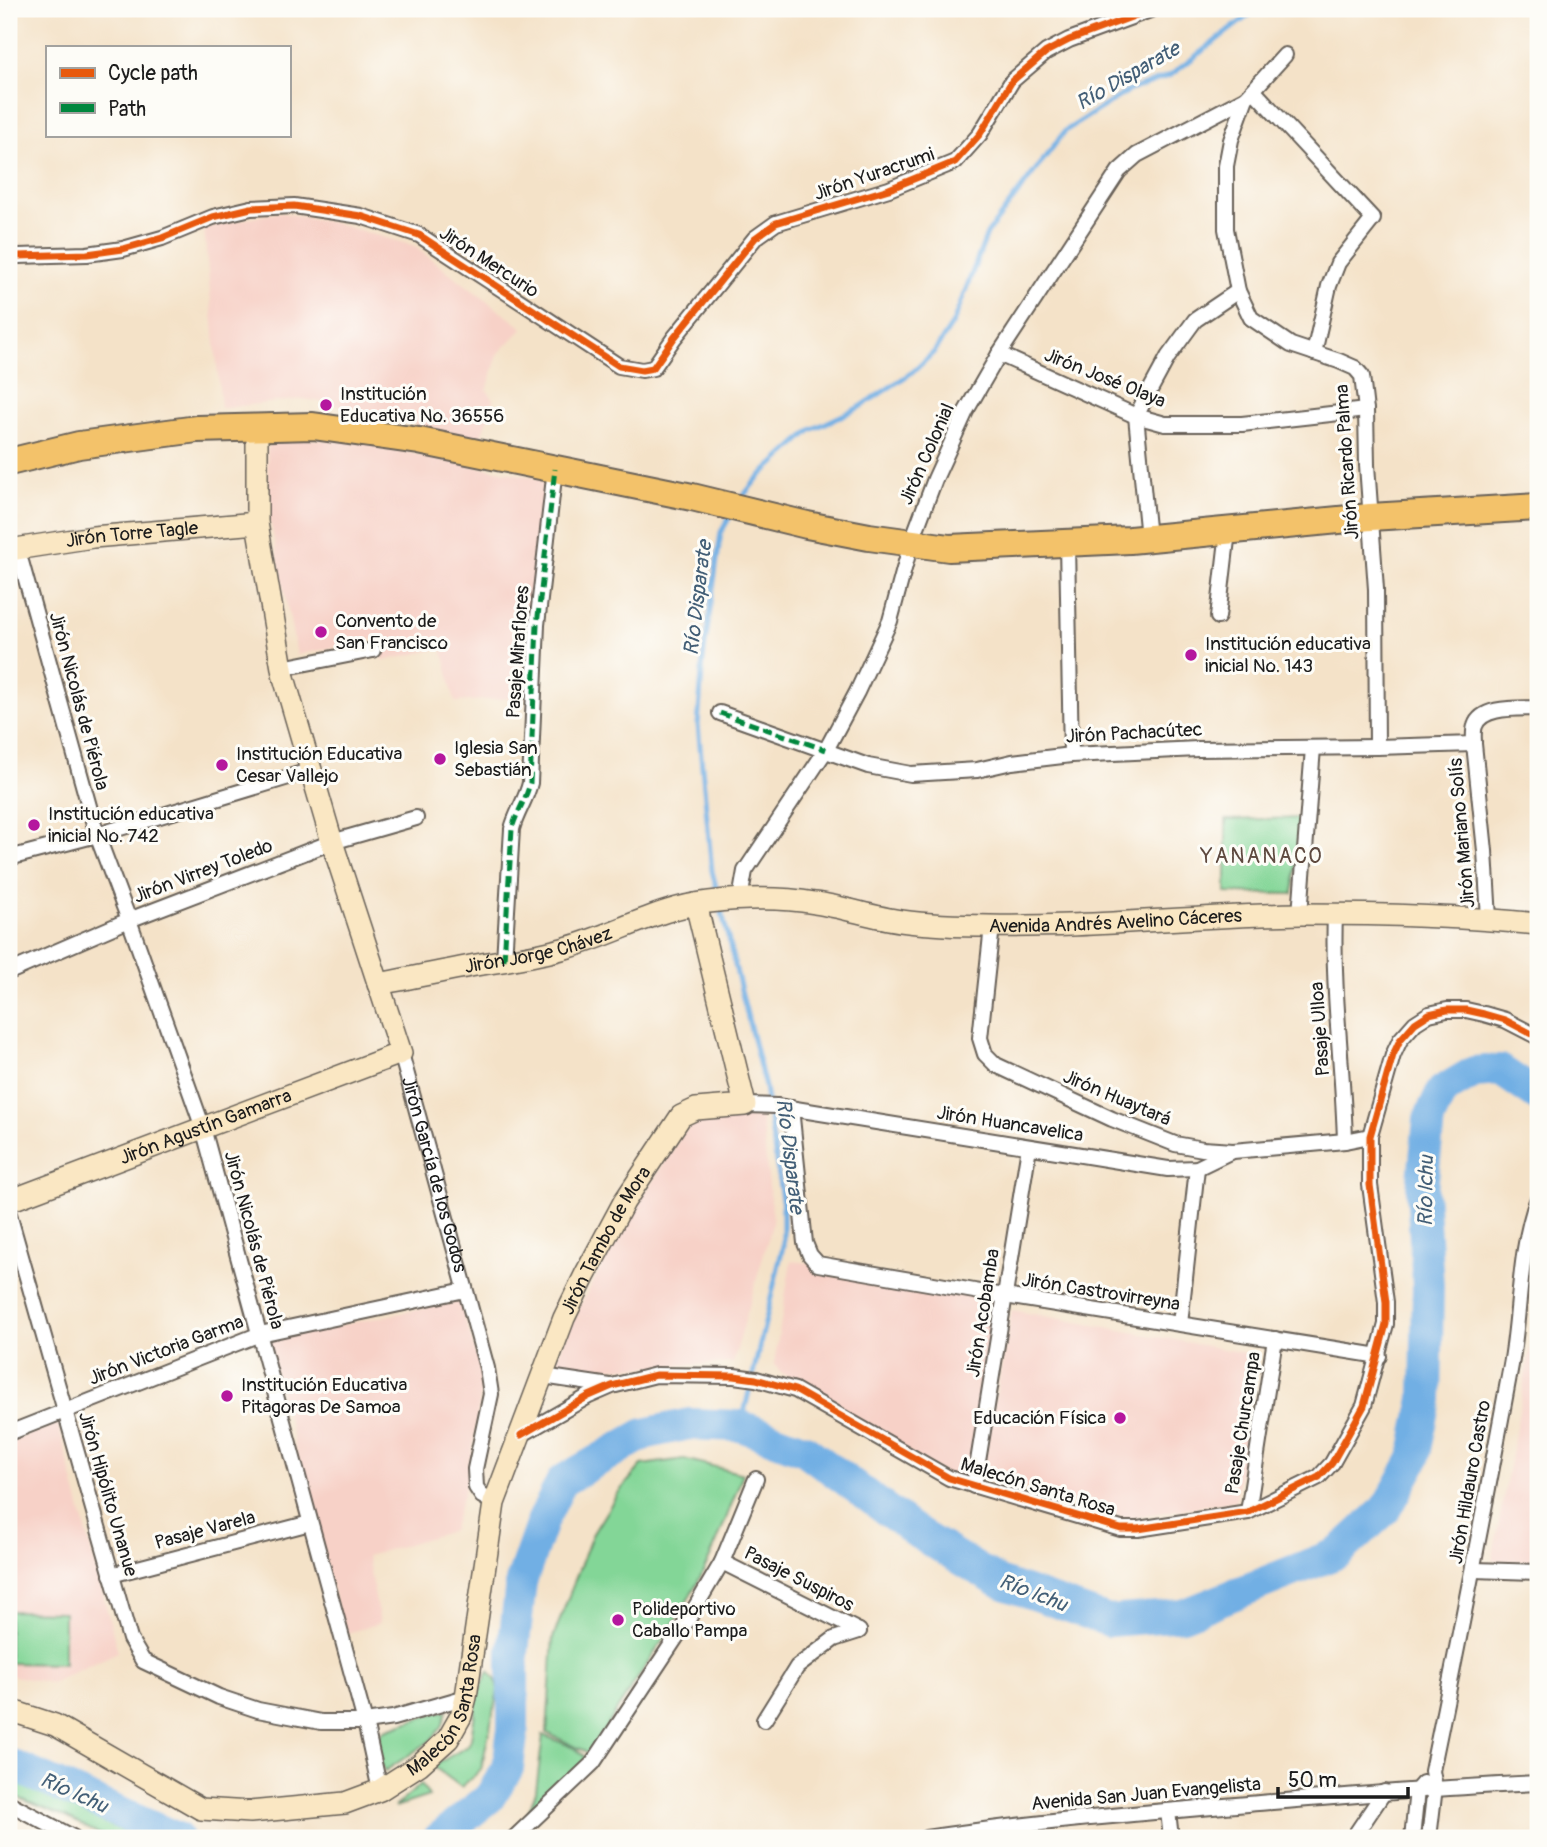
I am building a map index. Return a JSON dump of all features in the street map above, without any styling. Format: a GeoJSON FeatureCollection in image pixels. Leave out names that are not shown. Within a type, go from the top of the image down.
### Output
{"type":"FeatureCollection","features":[{"type":"Feature","properties":{"kind":"highway"},"geometry":{"type":"LineString","coordinates":[[9,462],[79,444],[197,429],[313,426],[419,441],[869,537],[949,548],[1067,544],[1370,517],[1538,508]]}},
{"type":"Feature","properties":{"kind":"main road","name":"Jirón García de los Godos"},"geometry":{"type":"LineString","coordinates":[[257,427],[257,523],[282,668],[332,842],[401,1053]]}},
{"type":"Feature","properties":{"kind":"main road","name":"Jirón Torre Tagle"},"geometry":{"type":"LineString","coordinates":[[13,548],[93,537],[257,523]]}},
{"type":"Feature","properties":{"kind":"main road","name":"Avenida Andrés Avelino Cáceres"},"geometry":{"type":"LineString","coordinates":[[701,903],[787,899],[899,921],[992,926],[1300,914],[1489,919],[1538,924]]}},
{"type":"Feature","properties":{"kind":"main road","name":"Jirón Jorge Chávez"},"geometry":{"type":"LineString","coordinates":[[378,984],[570,947],[637,922],[701,903]]}},
{"type":"Feature","properties":{"kind":"main road"},"geometry":{"type":"LineString","coordinates":[[701,903],[754,1106]]}},
{"type":"Feature","properties":{"kind":"main road","name":"Jirón Agustín Gamarra"},"geometry":{"type":"LineString","coordinates":[[9,1201],[401,1053]]}},
{"type":"Feature","properties":{"kind":"main road","name":"Jirón Tambo de Mora"},"geometry":{"type":"LineString","coordinates":[[522,1435],[564,1318],[624,1202],[669,1131],[681,1116],[696,1109],[754,1106]]}},
{"type":"Feature","properties":{"kind":"main road","name":"Malecón Santa Rosa"},"geometry":{"type":"LineString","coordinates":[[9,1710],[55,1725],[201,1809],[250,1812],[345,1803],[380,1790],[419,1765],[448,1738],[461,1716],[494,1503],[522,1435]]}},
{"type":"Feature","properties":{"kind":"street","name":"Jirón Yuracrumi"},"geometry":{"type":"LineString","coordinates":[[653,368],[755,238],[765,230],[776,223],[890,189],[955,162],[981,134],[1012,80],[1045,52],[1069,40],[1153,9]]}},
{"type":"Feature","properties":{"kind":"street","name":"Jirón Ricardo Palma"},"geometry":{"type":"LineString","coordinates":[[1285,55],[1250,94],[1231,140],[1224,197],[1226,229],[1238,291],[1251,318],[1291,345],[1355,368],[1362,376],[1376,589],[1377,747]]}},
{"type":"Feature","properties":{"kind":"street"},"geometry":{"type":"LineString","coordinates":[[1250,94],[1373,219],[1338,263],[1329,286],[1314,353]]}},
{"type":"Feature","properties":{"kind":"street","name":"Jirón Colonial"},"geometry":{"type":"LineString","coordinates":[[736,900],[745,871],[826,750],[857,692],[890,621],[911,543],[935,479],[966,411],[999,354],[1119,171],[1137,155],[1250,94]]}},
{"type":"Feature","properties":{"kind":"street","name":"Jirón Mercurio"},"geometry":{"type":"LineString","coordinates":[[9,258],[87,254],[123,249],[162,238],[213,217],[251,208],[293,206],[361,216],[419,236],[619,366],[642,370],[653,368]]}},
{"type":"Feature","properties":{"kind":"street"},"geometry":{"type":"LineString","coordinates":[[1148,538],[1136,416],[1168,357],[1195,320],[1238,291]]}},
{"type":"Feature","properties":{"kind":"street","name":"Jirón José Olaya"},"geometry":{"type":"LineString","coordinates":[[999,354],[1136,416],[1164,424],[1242,424],[1366,410]]}},
{"type":"Feature","properties":{"kind":"street","name":"Pasaje Miraflores"},"geometry":{"type":"LineString","coordinates":[[504,960],[512,829],[515,817],[527,797],[530,783],[537,625],[555,469]]}},
{"type":"Feature","properties":{"kind":"street"},"geometry":{"type":"LineString","coordinates":[[1218,617],[1228,531]]}},
{"type":"Feature","properties":{"kind":"street"},"geometry":{"type":"LineString","coordinates":[[1067,544],[1071,755]]}},
{"type":"Feature","properties":{"kind":"street","name":"Jirón Nicolás de Piérola"},"geometry":{"type":"LineString","coordinates":[[13,548],[97,835],[203,1128],[365,1723],[380,1790]]}},
{"type":"Feature","properties":{"kind":"street"},"geometry":{"type":"LineString","coordinates":[[282,668],[373,650]]}},
{"type":"Feature","properties":{"kind":"street"},"geometry":{"type":"LineString","coordinates":[[1474,744],[1475,725],[1483,715],[1497,710],[1538,708]]}},
{"type":"Feature","properties":{"kind":"street","name":"Jirón Pachacútec"},"geometry":{"type":"LineString","coordinates":[[720,713],[868,766],[911,774],[977,770],[1012,762],[1071,755],[1199,749],[1474,744]]}},
{"type":"Feature","properties":{"kind":"street","name":"Jirón Mariano Solís"},"geometry":{"type":"LineString","coordinates":[[1474,744],[1489,919]]}},
{"type":"Feature","properties":{"kind":"street"},"geometry":{"type":"LineString","coordinates":[[1300,914],[1314,748]]}},
{"type":"Feature","properties":{"kind":"street"},"geometry":{"type":"LineString","coordinates":[[9,858],[97,835],[312,770]]}},
{"type":"Feature","properties":{"kind":"street","name":"Jirón Virrey Toledo"},"geometry":{"type":"LineString","coordinates":[[9,972],[129,920],[332,842],[416,818]]}},
{"type":"Feature","properties":{"kind":"street","name":"Pasaje Ulloa"},"geometry":{"type":"LineString","coordinates":[[1335,915],[1335,983],[1345,1141]]}},
{"type":"Feature","properties":{"kind":"street","name":"Jirón Huaytará"},"geometry":{"type":"LineString","coordinates":[[992,926],[980,1038],[985,1054],[996,1065],[1175,1144],[1233,1151],[1345,1141],[1370,1136]]}},
{"type":"Feature","properties":{"kind":"street","name":"Malecón Santa Rosa"},"geometry":{"type":"LineString","coordinates":[[612,1386],[656,1375],[734,1376],[781,1385],[795,1390],[949,1478],[1121,1529],[1138,1530],[1248,1512],[1319,1477],[1332,1463],[1364,1406],[1386,1324],[1386,1303],[1370,1185],[1370,1136],[1393,1055],[1400,1040],[1415,1023],[1429,1014],[1447,1010],[1466,1010],[1505,1020],[1538,1037]]}},
{"type":"Feature","properties":{"kind":"street","name":"Jirón García de los Godos"},"geometry":{"type":"LineString","coordinates":[[401,1053],[487,1368],[491,1394],[475,1469],[476,1487],[482,1496],[494,1503]]}},
{"type":"Feature","properties":{"kind":"street","name":"Jirón Huancavelica"},"geometry":{"type":"LineString","coordinates":[[754,1106],[784,1107],[1168,1169],[1197,1168],[1233,1151]]}},
{"type":"Feature","properties":{"kind":"street","name":"Jirón Castrovirreyna"},"geometry":{"type":"LineString","coordinates":[[784,1107],[806,1243],[810,1255],[818,1264],[1379,1356]]}},
{"type":"Feature","properties":{"kind":"street","name":"Jirón Acobamba"},"geometry":{"type":"LineString","coordinates":[[974,1486],[1029,1147]]}},
{"type":"Feature","properties":{"kind":"street"},"geometry":{"type":"LineString","coordinates":[[1180,1324],[1197,1168]]}},
{"type":"Feature","properties":{"kind":"street","name":"Jirón Hildauro Castro"},"geometry":{"type":"LineString","coordinates":[[1429,1838],[1435,1787],[1432,1771],[1474,1570],[1514,1349],[1525,1249],[1538,1198]]}},
{"type":"Feature","properties":{"kind":"street","name":"Jirón Hipólito Unanue"},"geometry":{"type":"LineString","coordinates":[[9,1214],[130,1639],[143,1661],[219,1697],[258,1710],[321,1723],[365,1723]]}},
{"type":"Feature","properties":{"kind":"street","name":"Jirón Victoria Garma"},"geometry":{"type":"LineString","coordinates":[[9,1433],[260,1335],[465,1290]]}},
{"type":"Feature","properties":{"kind":"street","name":"Pasaje Churcampa"},"geometry":{"type":"LineString","coordinates":[[1248,1512],[1275,1339]]}},
{"type":"Feature","properties":{"kind":"street"},"geometry":{"type":"LineString","coordinates":[[543,1376],[612,1386]]}},
{"type":"Feature","properties":{"kind":"street"},"geometry":{"type":"LineString","coordinates":[[522,1435],[589,1396],[612,1386]]}},
{"type":"Feature","properties":{"kind":"street"},"geometry":{"type":"LineString","coordinates":[[514,1838],[593,1763],[689,1618],[722,1562],[756,1479]]}},
{"type":"Feature","properties":{"kind":"street","name":"Pasaje Varela"},"geometry":{"type":"LineString","coordinates":[[111,1575],[310,1523]]}},
{"type":"Feature","properties":{"kind":"street","name":"Pasaje Suspiros"},"geometry":{"type":"LineString","coordinates":[[722,1562],[859,1631],[834,1639],[797,1667],[764,1720]]}},
{"type":"Feature","properties":{"kind":"street"},"geometry":{"type":"LineString","coordinates":[[1474,1570],[1538,1572]]}},
{"type":"Feature","properties":{"kind":"street"},"geometry":{"type":"LineString","coordinates":[[365,1723],[393,1718],[466,1696]]}},
{"type":"Feature","properties":{"kind":"street","name":"Jirón Hildauro Castro"},"geometry":{"type":"LineString","coordinates":[[1417,1790],[1432,1771]]}},
{"type":"Feature","properties":{"kind":"street","name":"Avenida San Juan Evangelista"},"geometry":{"type":"LineString","coordinates":[[926,1838],[982,1834],[1168,1811],[1435,1787],[1538,1783]]}},
{"type":"Feature","properties":{"kind":"street"},"geometry":{"type":"LineString","coordinates":[[1412,1838],[1417,1790]]}},
{"type":"Feature","properties":{"kind":"street"},"geometry":{"type":"LineString","coordinates":[[1353,1838],[1384,1792]]}},
{"type":"Feature","properties":{"kind":"street"},"geometry":{"type":"LineString","coordinates":[[9,1802],[74,1838]]}},
{"type":"Feature","properties":{"kind":"street"},"geometry":{"type":"LineString","coordinates":[[1168,1811],[1171,1838]]}},
{"type":"Feature","properties":{"kind":"shaded area"},"geometry":{"type":"Polygon","coordinates":[[[279,212],[334,223],[414,246],[523,328],[498,354],[487,390],[494,400],[479,442],[354,408],[304,399],[221,408],[204,228],[279,212]]]}},
{"type":"Feature","properties":{"kind":"shaded area"},"geometry":{"type":"Polygon","coordinates":[[[270,437],[364,442],[548,480],[530,632],[526,697],[455,702],[442,648],[383,661],[379,638],[297,655],[269,515],[267,453],[270,437]]]}},
{"type":"Feature","properties":{"kind":"shaded area"},"geometry":{"type":"Polygon","coordinates":[[[761,1115],[773,1221],[733,1363],[561,1370],[554,1365],[575,1314],[634,1210],[683,1133],[700,1120],[761,1115]]]}},
{"type":"Feature","properties":{"kind":"shaded area"},"geometry":{"type":"Polygon","coordinates":[[[791,1261],[1006,1296],[975,1480],[956,1480],[863,1428],[779,1371],[774,1364],[791,1261]]]}},
{"type":"Feature","properties":{"kind":"shaded area"},"geometry":{"type":"Polygon","coordinates":[[[460,1301],[483,1378],[469,1475],[452,1531],[367,1556],[380,1623],[344,1634],[267,1340],[460,1301]]]}},
{"type":"Feature","properties":{"kind":"shaded area"},"geometry":{"type":"Polygon","coordinates":[[[1538,1305],[1538,1562],[1492,1561],[1538,1305]]]}},
{"type":"Feature","properties":{"kind":"shaded area","name":"Educación Física"},"geometry":{"type":"Polygon","coordinates":[[[1012,1310],[1245,1353],[1254,1368],[1236,1501],[1126,1518],[989,1477],[982,1469],[1012,1310]]]}},
{"type":"Feature","properties":{"kind":"shaded area"},"geometry":{"type":"Polygon","coordinates":[[[58,1423],[118,1652],[51,1683],[9,1675],[9,1442],[58,1423]]]}},
{"type":"Feature","properties":{"kind":"green space"},"geometry":{"type":"Polygon","coordinates":[[[1301,818],[1293,894],[1226,893],[1226,820],[1301,818]]]}},
{"type":"Feature","properties":{"kind":"green space","name":"Polideportivo Caballo Pampa"},"geometry":{"type":"Polygon","coordinates":[[[684,1459],[743,1474],[718,1540],[695,1588],[591,1754],[547,1733],[553,1638],[592,1535],[618,1493],[642,1465],[684,1459]]]}},
{"type":"Feature","properties":{"kind":"green space"},"geometry":{"type":"Polygon","coordinates":[[[9,1611],[64,1612],[64,1664],[9,1663],[9,1611]]]}},
{"type":"Feature","properties":{"kind":"green space"},"geometry":{"type":"Polygon","coordinates":[[[489,1671],[496,1680],[498,1690],[481,1770],[461,1787],[433,1766],[468,1746],[478,1693],[489,1671]]]}},
{"type":"Feature","properties":{"kind":"green space"},"geometry":{"type":"Polygon","coordinates":[[[447,1711],[442,1727],[430,1741],[385,1771],[375,1739],[385,1730],[447,1711]]]}},
{"type":"Feature","properties":{"kind":"green space"},"geometry":{"type":"Polygon","coordinates":[[[543,1735],[575,1748],[587,1759],[577,1773],[526,1819],[536,1791],[543,1735]]]}},
{"type":"Feature","properties":{"kind":"green space"},"geometry":{"type":"Polygon","coordinates":[[[9,1780],[139,1838],[107,1838],[68,1818],[9,1794],[9,1780]]]}},
{"type":"Feature","properties":{"kind":"green space"},"geometry":{"type":"Polygon","coordinates":[[[421,1784],[429,1796],[395,1807],[421,1784]]]}},
{"type":"Feature","properties":{"kind":"waterway","name":"Río Disparate"},"geometry":{"type":"LineString","coordinates":[[740,500],[757,479],[811,430],[860,407],[914,371],[934,352],[953,323],[987,234],[1065,131],[1128,91],[1171,75],[1257,9]]}},
{"type":"Feature","properties":{"kind":"waterway","name":"Río Disparate"},"geometry":{"type":"LineString","coordinates":[[718,895],[712,871],[698,725],[703,659],[721,532],[731,515]]}},
{"type":"Feature","properties":{"kind":"waterway","name":"Río Disparate"},"geometry":{"type":"LineString","coordinates":[[720,905],[765,1087],[783,1206],[783,1246],[741,1426]]}},
{"type":"Feature","properties":{"kind":"waterway","name":"Río Ichu"},"geometry":{"type":"LineString","coordinates":[[439,1838],[489,1798],[508,1768],[513,1728],[513,1652],[521,1582],[542,1522],[562,1481],[644,1434],[689,1424],[741,1426],[805,1450],[919,1534],[999,1582],[1109,1621],[1183,1615],[1338,1553],[1387,1508],[1414,1459],[1426,1399],[1428,1286],[1422,1190],[1429,1119],[1442,1091],[1474,1072],[1500,1070],[1538,1096]]}},
{"type":"Feature","properties":{"kind":"waterway","name":"Río Ichu"},"geometry":{"type":"LineString","coordinates":[[9,1764],[177,1838]]}},
{"type":"Feature","properties":{"kind":"marked path"},"geometry":{"type":"LineString","coordinates":[[504,960],[512,829],[530,783],[537,625],[555,469]]}},
{"type":"Feature","properties":{"kind":"marked path"},"geometry":{"type":"LineString","coordinates":[[720,713],[826,750]]}},
{"type":"Feature","properties":{"kind":"cycle path"},"geometry":{"type":"LineString","coordinates":[[9,258],[87,254],[123,249],[162,238],[213,217],[251,208],[294,206],[361,216],[419,235],[619,366],[642,370],[653,368],[755,238],[776,223],[889,189],[955,162],[980,134],[1012,81],[1046,52],[1069,40],[1153,9]]}},
{"type":"Feature","properties":{"kind":"cycle path"},"geometry":{"type":"LineString","coordinates":[[521,1435],[612,1386],[656,1375],[734,1376],[795,1390],[949,1478],[1121,1529],[1138,1529],[1248,1512],[1319,1477],[1332,1463],[1364,1406],[1386,1324],[1386,1302],[1370,1185],[1370,1136],[1393,1055],[1400,1040],[1415,1023],[1429,1014],[1447,1010],[1466,1010],[1505,1020],[1538,1037]]}},
{"type":"Feature","properties":{"kind":"place","name":"Institución Educativa No. 36556"},"geometry":{"type":"Point","coordinates":[326,405]}},
{"type":"Feature","properties":{"kind":"place","name":"Convento de San Francisco"},"geometry":{"type":"Point","coordinates":[321,632]}},
{"type":"Feature","properties":{"kind":"place","name":"Institución educativa inicial No. 143"},"geometry":{"type":"Point","coordinates":[1191,655]}},
{"type":"Feature","properties":{"kind":"place","name":"Iglesia San Sebastián"},"geometry":{"type":"Point","coordinates":[440,759]}},
{"type":"Feature","properties":{"kind":"place","name":"Institución Educativa Cesar Vallejo"},"geometry":{"type":"Point","coordinates":[222,765]}},
{"type":"Feature","properties":{"kind":"place","name":"Institución educativa inicial No. 742"},"geometry":{"type":"Point","coordinates":[34,825]}},
{"type":"Feature","properties":{"kind":"place","name":"Institución Educativa Pitagoras De Samoa"},"geometry":{"type":"Point","coordinates":[227,1396]}},
{"type":"Feature","properties":{"kind":"place","name":"Educación Física"},"geometry":{"type":"Point","coordinates":[1120,1418]}},
{"type":"Feature","properties":{"kind":"place","name":"Polideportivo Caballo Pampa"},"geometry":{"type":"Point","coordinates":[618,1620]}},
{"type":"Feature","properties":{"kind":"district","name":"YANANACO"},"geometry":{"type":"Point","coordinates":[1262,856]}}]}
